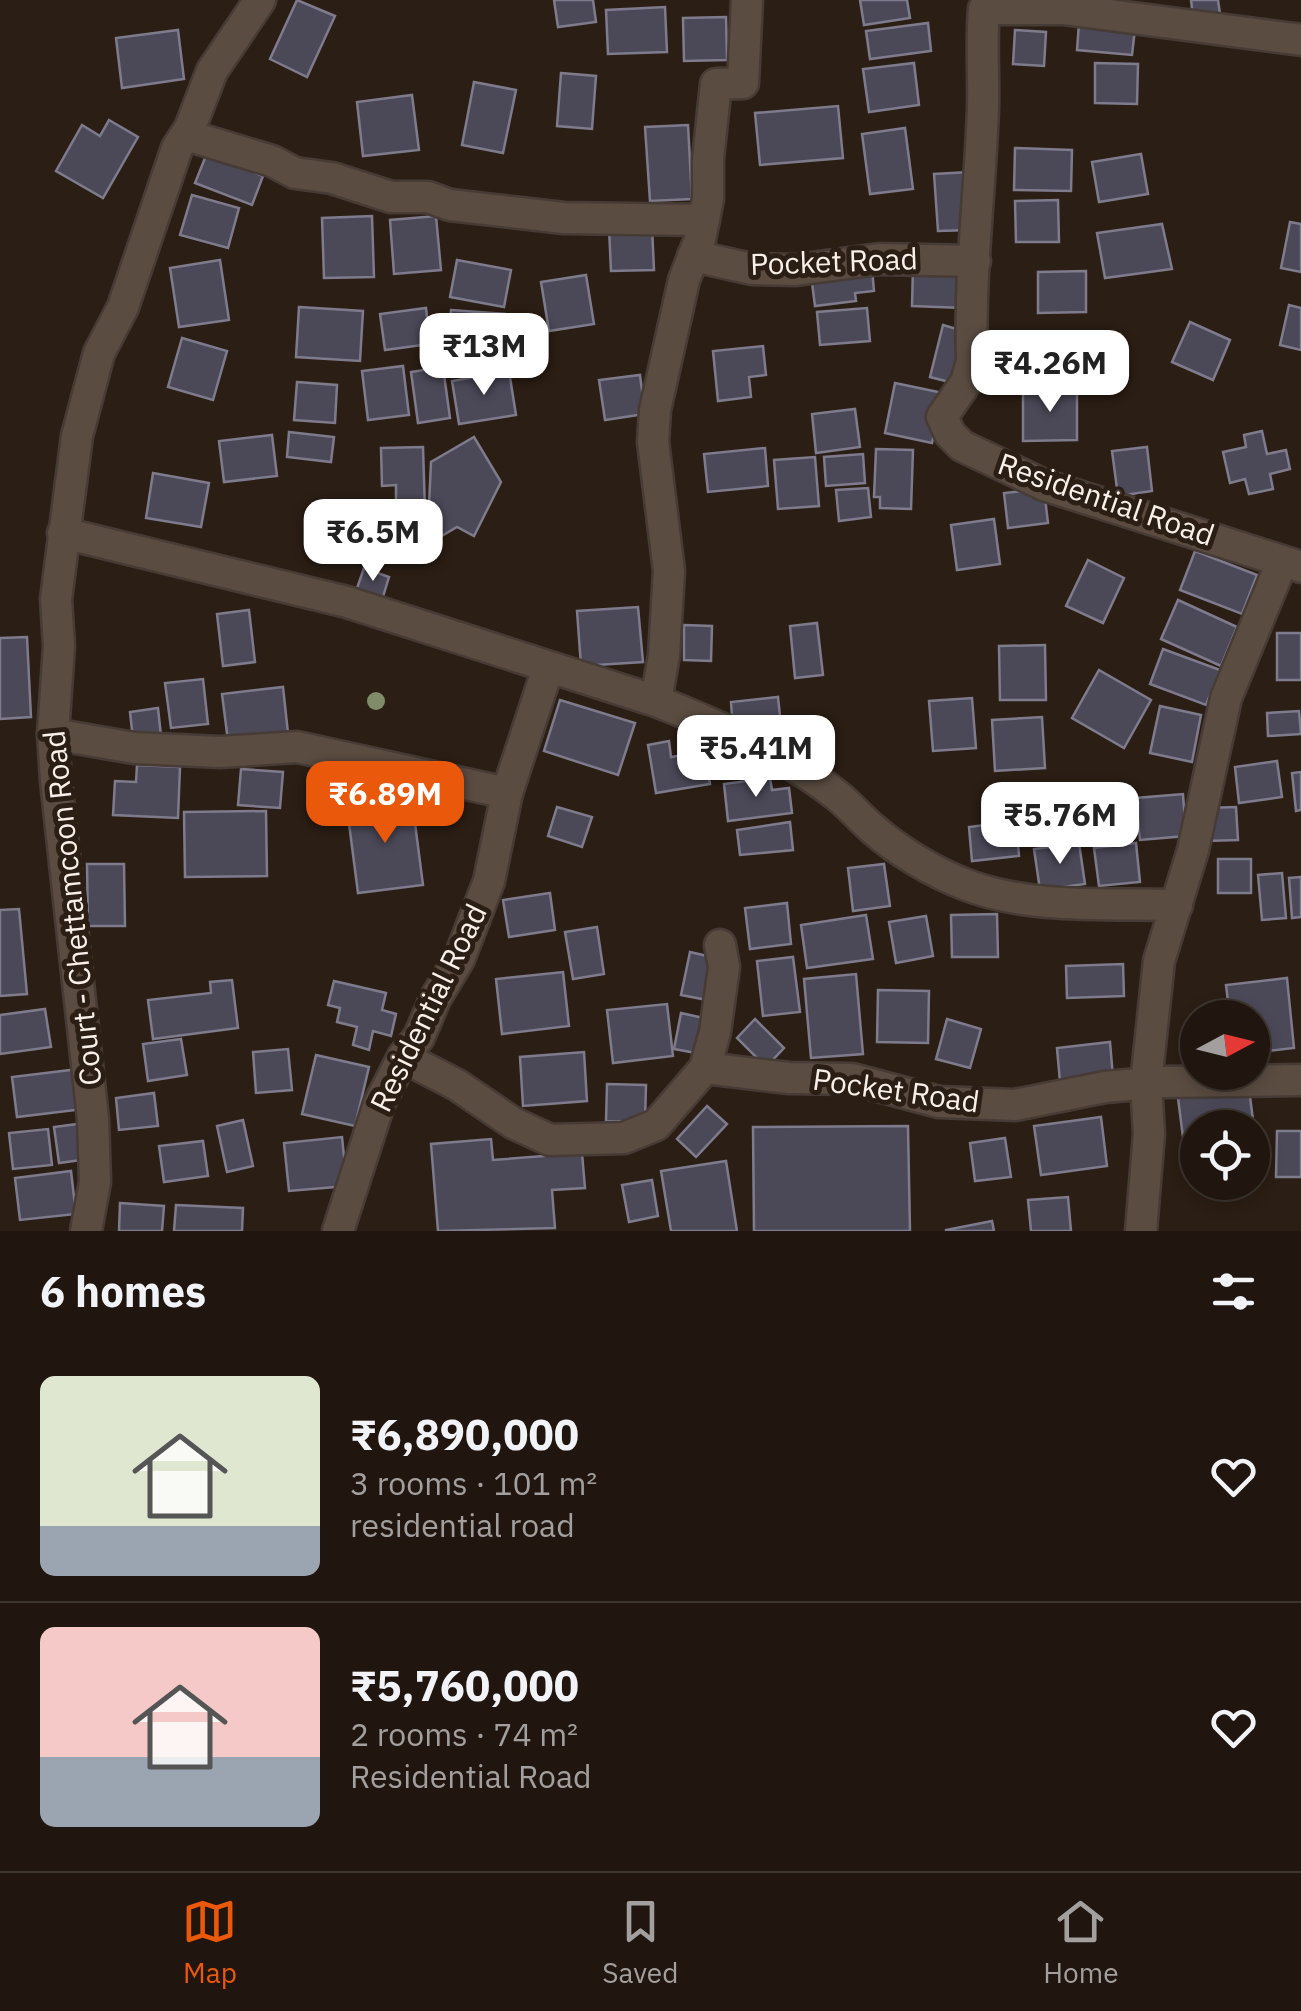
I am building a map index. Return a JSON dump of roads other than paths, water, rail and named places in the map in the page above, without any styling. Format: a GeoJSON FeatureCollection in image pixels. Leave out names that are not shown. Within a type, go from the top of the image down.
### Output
{"type":"FeatureCollection","features":[{"type":"Feature","properties":{"kind":"street","name":"Court - Chettamcoon Road"},"geometry":{"type":"LineString","coordinates":[[86,1231],[95,1182],[93,1119],[54,734],[59,646],[56,598],[76,436],[98,352],[123,307],[176,148],[188,132],[212,71],[260,0]]}},
{"type":"Feature","properties":{"kind":"street"},"geometry":{"type":"LineString","coordinates":[[656,701],[664,654],[669,571],[653,442],[655,410],[684,280],[704,220],[716,84],[744,83],[747,0]]}},
{"type":"Feature","properties":{"kind":"street","name":"Residential Road"},"geometry":{"type":"LineString","coordinates":[[1291,564],[1065,492],[962,446],[950,434],[942,417],[966,382],[972,361],[985,5],[1063,9],[1301,40]]}},
{"type":"Feature","properties":{"kind":"street"},"geometry":{"type":"LineString","coordinates":[[188,132],[295,173],[332,178],[391,197],[428,197],[450,205],[564,218],[704,220]]}},
{"type":"Feature","properties":{"kind":"street","name":"Pocket Road"},"geometry":{"type":"LineString","coordinates":[[693,256],[752,269],[796,270],[880,259],[975,262]]}},
{"type":"Feature","properties":{"kind":"street"},"geometry":{"type":"LineString","coordinates":[[63,533],[234,573],[265,584],[296,588],[656,701],[782,760],[839,797],[876,832],[937,872],[966,885],[1003,895],[1076,902],[1178,904]]}},
{"type":"Feature","properties":{"kind":"street"},"geometry":{"type":"LineString","coordinates":[[1141,1231],[1149,1134],[1146,1084],[1159,962],[1193,850],[1226,698],[1291,564]]}},
{"type":"Feature","properties":{"kind":"street","name":"Residential Road"},"geometry":{"type":"LineString","coordinates":[[338,1231],[380,1104],[459,960],[490,881],[507,792],[548,668]]}},
{"type":"Feature","properties":{"kind":"street"},"geometry":{"type":"LineString","coordinates":[[54,734],[134,748],[220,752],[297,747],[507,792]]}},
{"type":"Feature","properties":{"kind":"street"},"geometry":{"type":"LineString","coordinates":[[403,1058],[458,1085],[513,1122],[550,1140],[624,1138],[656,1125],[704,1068],[724,967],[720,946]]}},
{"type":"Feature","properties":{"kind":"street","name":"Pocket Road"},"geometry":{"type":"LineString","coordinates":[[704,1068],[789,1078],[852,1079],[939,1102],[1016,1105],[1104,1087],[1301,1080]]}}]}
